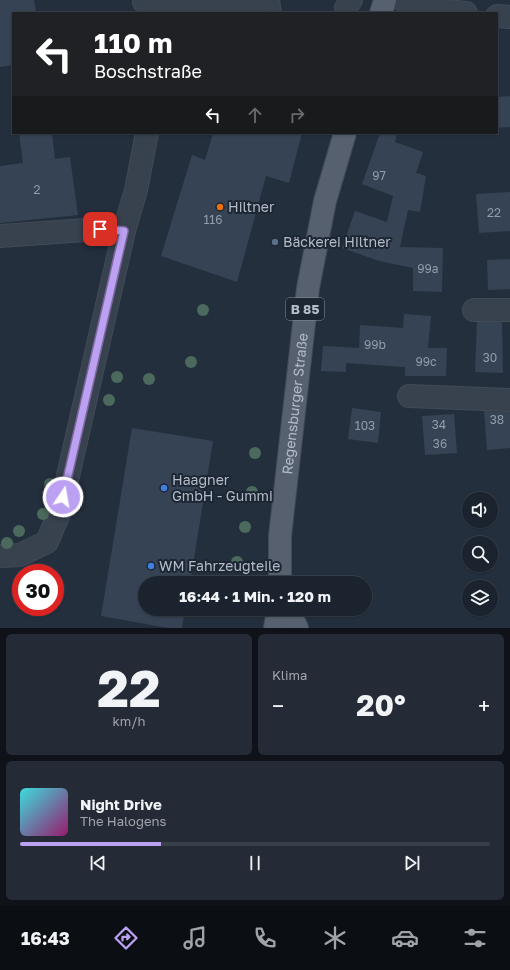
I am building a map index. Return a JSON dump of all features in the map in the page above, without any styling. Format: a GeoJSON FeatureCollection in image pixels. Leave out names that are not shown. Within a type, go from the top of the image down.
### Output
{"type":"FeatureCollection","features":[{"type":"Feature","properties":{"kind":"main road"},"geometry":{"type":"LineString","coordinates":[[381,12],[385,0]]}},
{"type":"Feature","properties":{"kind":"main road","name":"Regensburger Straße"},"geometry":{"type":"LineString","coordinates":[[280,576],[280,536],[308,288],[325,201],[345,134]]}},
{"type":"Feature","properties":{"kind":"main road","name":"B 85"},"geometry":{"type":"LineString","coordinates":[[272,576],[280,536]]}},
{"type":"Feature","properties":{"kind":"main road"},"geometry":{"type":"LineString","coordinates":[[265,628],[267,616]]}},
{"type":"Feature","properties":{"kind":"main road"},"geometry":{"type":"LineString","coordinates":[[275,628],[277,616]]}},
{"type":"Feature","properties":{"kind":"main road"},"geometry":{"type":"LineString","coordinates":[[291,616],[297,628]]}},
{"type":"Feature","properties":{"kind":"street"},"geometry":{"type":"LineString","coordinates":[[403,0],[425,10],[452,12]]}},
{"type":"Feature","properties":{"kind":"street"},"geometry":{"type":"LineString","coordinates":[[144,5],[254,4]]}},
{"type":"Feature","properties":{"kind":"street"},"geometry":{"type":"LineString","coordinates":[[498,16],[510,17]]}},
{"type":"Feature","properties":{"kind":"street"},"geometry":{"type":"LineString","coordinates":[[0,556],[20,555],[47,542],[60,511],[124,231],[136,190],[147,134]]}},
{"type":"Feature","properties":{"kind":"street"},"geometry":{"type":"LineString","coordinates":[[0,236],[100,229],[124,231]]}},
{"type":"Feature","properties":{"kind":"street"},"geometry":{"type":"LineString","coordinates":[[474,310],[510,310]]}},
{"type":"Feature","properties":{"kind":"street"},"geometry":{"type":"LineString","coordinates":[[409,396],[510,400]]}},
{"type":"Feature","properties":{"kind":"building"},"geometry":{"type":"Polygon","coordinates":[[[0,0],[34,0],[36,12],[12,12],[12,65],[0,67],[0,0]]]}},
{"type":"Feature","properties":{"kind":"building"},"geometry":{"type":"Polygon","coordinates":[[[510,96],[510,127],[498,128],[498,97],[510,96]]]}},
{"type":"Feature","properties":{"kind":"building"},"geometry":{"type":"Polygon","coordinates":[[[19,134],[52,134],[55,159],[70,157],[78,215],[0,223],[0,166],[23,163],[19,134]]]}},
{"type":"Feature","properties":{"kind":"building"},"geometry":{"type":"Polygon","coordinates":[[[213,134],[302,134],[289,183],[266,176],[237,282],[161,256],[192,155],[205,160],[213,134]]]}},
{"type":"Feature","properties":{"kind":"building"},"geometry":{"type":"Polygon","coordinates":[[[380,134],[397,134],[395,142],[423,152],[416,173],[426,176],[420,212],[408,210],[400,247],[443,248],[442,292],[413,291],[413,268],[379,261],[342,248],[355,211],[387,222],[393,196],[362,184],[380,134]]]}},
{"type":"Feature","properties":{"kind":"building"},"geometry":{"type":"Polygon","coordinates":[[[510,192],[510,231],[479,233],[476,194],[510,192]]]}},
{"type":"Feature","properties":{"kind":"building"},"geometry":{"type":"Polygon","coordinates":[[[510,259],[510,289],[488,290],[487,260],[510,259]]]}},
{"type":"Feature","properties":{"kind":"building"},"geometry":{"type":"Polygon","coordinates":[[[404,314],[431,316],[428,348],[447,348],[446,376],[405,376],[405,367],[346,363],[346,372],[321,371],[323,346],[359,348],[360,325],[403,328],[404,314]]]}},
{"type":"Feature","properties":{"kind":"building"},"geometry":{"type":"Polygon","coordinates":[[[477,322],[502,322],[503,373],[475,372],[477,322]]]}},
{"type":"Feature","properties":{"kind":"building"},"geometry":{"type":"Polygon","coordinates":[[[352,408],[381,412],[378,443],[348,439],[352,408]]]}},
{"type":"Feature","properties":{"kind":"building"},"geometry":{"type":"Polygon","coordinates":[[[484,411],[510,412],[510,448],[487,450],[484,411]]]}},
{"type":"Feature","properties":{"kind":"building"},"geometry":{"type":"Polygon","coordinates":[[[454,414],[457,453],[425,455],[422,416],[454,414]]]}},
{"type":"Feature","properties":{"kind":"building","name":"Haagner GmbH - Gummi"},"geometry":{"type":"Polygon","coordinates":[[[132,428],[213,441],[191,576],[138,576],[138,616],[184,616],[182,628],[168,628],[101,616],[132,428]]]}},
{"type":"Feature","properties":{"kind":"place","name":"Hiltner"},"geometry":{"type":"Point","coordinates":[220,207]}},
{"type":"Feature","properties":{"kind":"place","name":"Bäckerei Hiltner"},"geometry":{"type":"Point","coordinates":[275,242]}},
{"type":"Feature","properties":{"kind":"place","name":"Haagner GmbH - Gummi"},"geometry":{"type":"Point","coordinates":[164,488]}},
{"type":"Feature","properties":{"kind":"place","name":"WM Fahrzeugteile"},"geometry":{"type":"Point","coordinates":[151,566]}},
{"type":"Feature","properties":{"kind":"route"},"geometry":{"type":"LineString","coordinates":[[63,497],[124,231],[100,229]]}}]}
